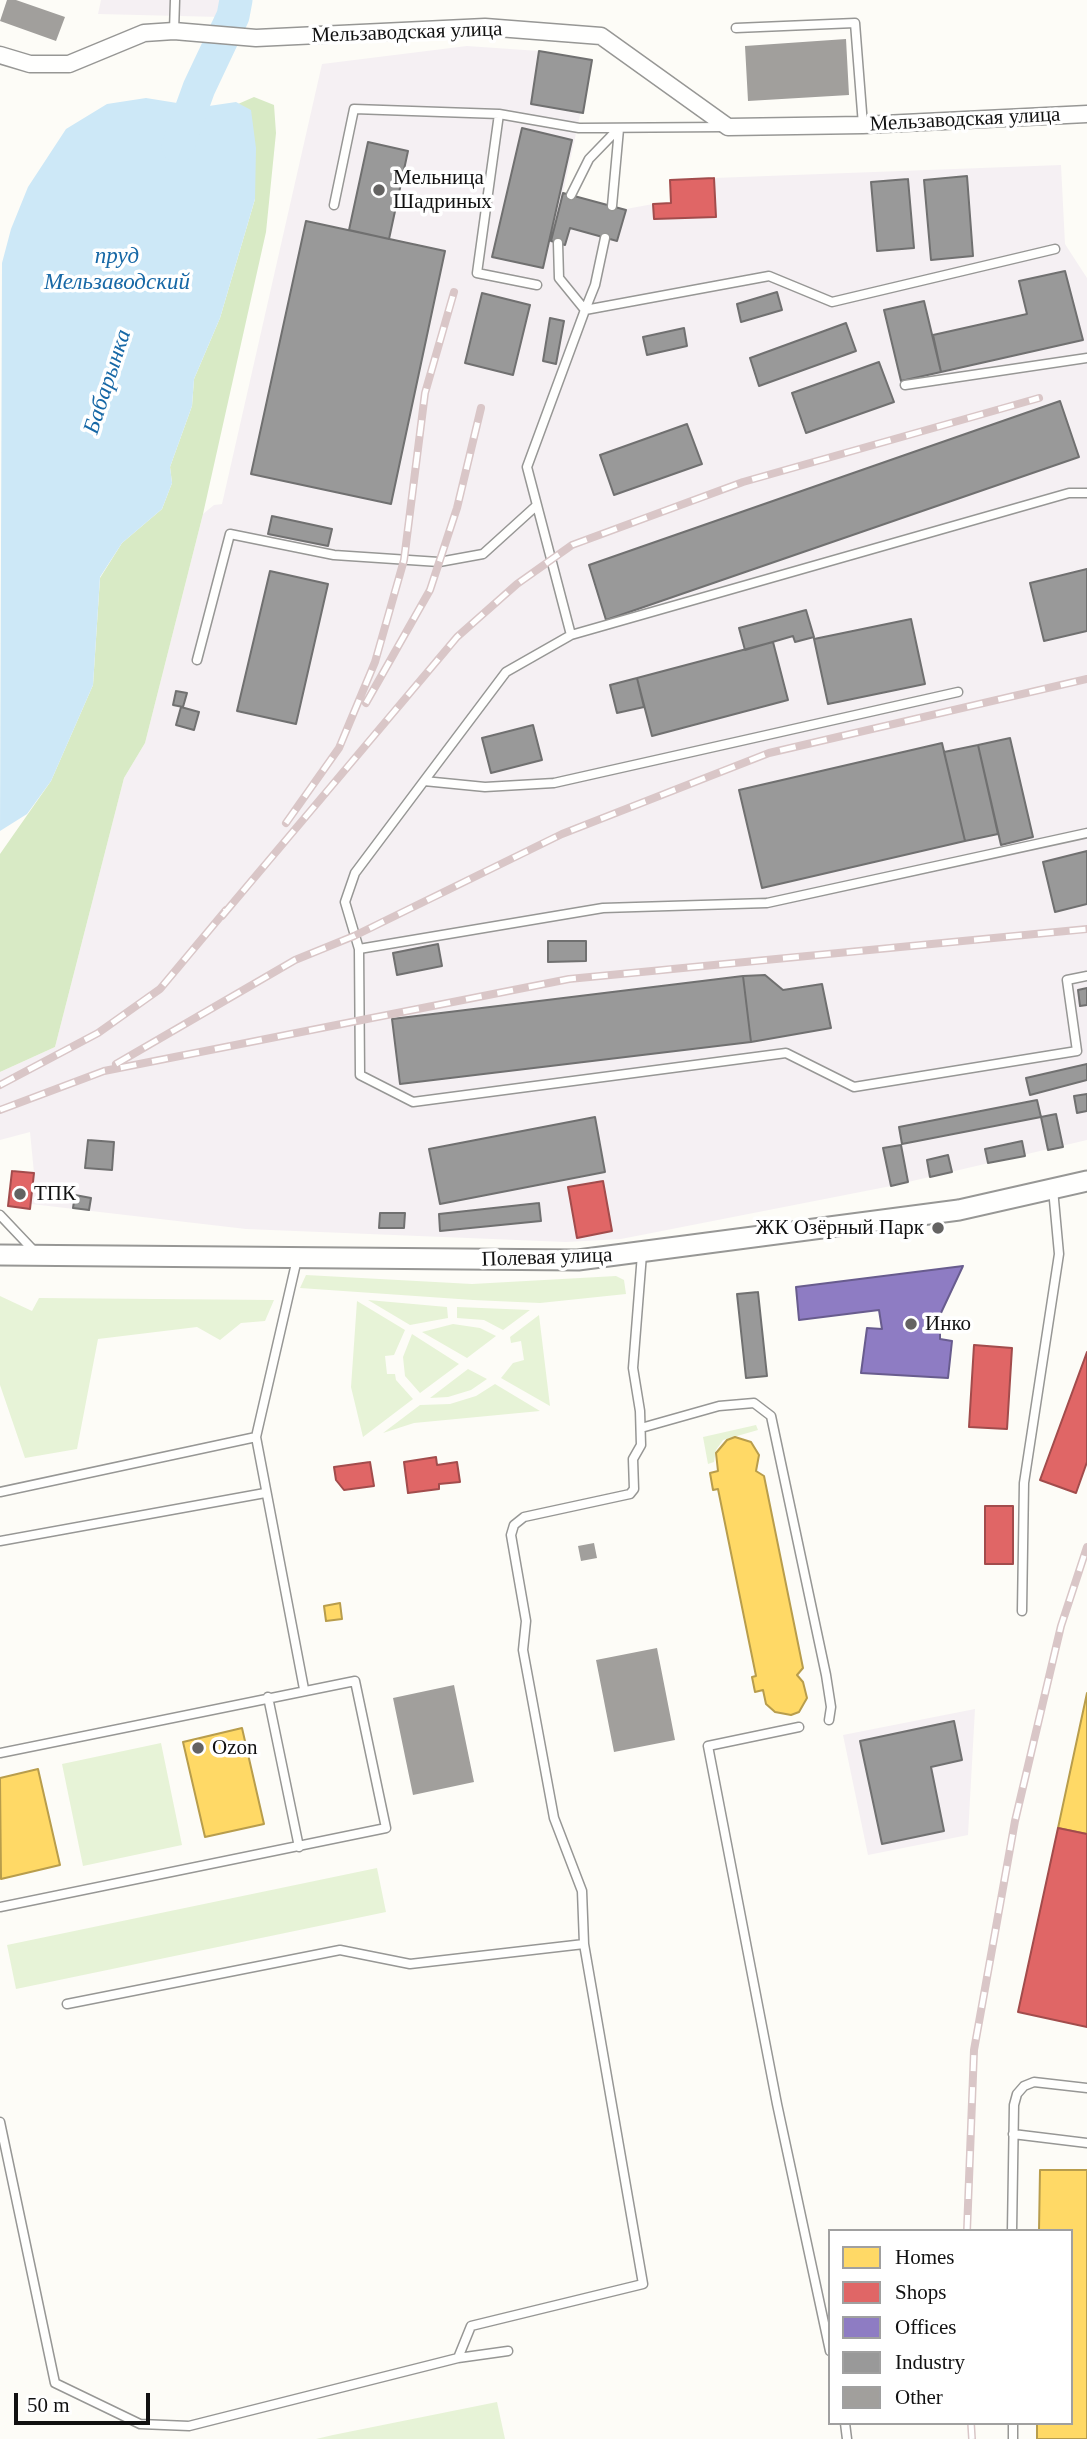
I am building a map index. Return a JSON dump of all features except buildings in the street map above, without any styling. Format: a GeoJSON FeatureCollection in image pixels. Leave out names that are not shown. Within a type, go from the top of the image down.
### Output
{"type":"FeatureCollection","features":[{"type":"Feature","properties":{"kind":"street","name":"Мельзаводская улица"},"geometry":{"type":"LineString","coordinates":[[0,55],[30,64],[69,64],[144,33],[174,31],[256,38],[474,27],[601,36],[728,127],[863,125],[1087,114]]}},
{"type":"Feature","properties":{"kind":"street","name":"Полевая улица"},"geometry":{"type":"LineString","coordinates":[[0,1255],[578,1260],[642,1254],[959,1210],[1087,1181]]}},
{"type":"Feature","properties":{"kind":"lane"},"geometry":{"type":"LineString","coordinates":[[174,31],[175,0]]}},
{"type":"Feature","properties":{"kind":"lane"},"geometry":{"type":"LineString","coordinates":[[736,28],[855,23],[863,125]]}},
{"type":"Feature","properties":{"kind":"lane"},"geometry":{"type":"LineString","coordinates":[[334,205],[354,109],[499,114],[579,128],[728,127]]}},
{"type":"Feature","properties":{"kind":"lane"},"geometry":{"type":"LineString","coordinates":[[499,114],[477,273],[537,285]]}},
{"type":"Feature","properties":{"kind":"lane"},"geometry":{"type":"LineString","coordinates":[[571,195],[589,159],[620,128]]}},
{"type":"Feature","properties":{"kind":"lane"},"geometry":{"type":"LineString","coordinates":[[612,206],[620,128]]}},
{"type":"Feature","properties":{"kind":"lane"},"geometry":{"type":"LineString","coordinates":[[570,635],[527,467],[596,285],[605,238]]}},
{"type":"Feature","properties":{"kind":"lane"},"geometry":{"type":"LineString","coordinates":[[558,243],[559,278],[585,310]]}},
{"type":"Feature","properties":{"kind":"lane"},"geometry":{"type":"LineString","coordinates":[[585,310],[769,276],[832,302],[1055,249]]}},
{"type":"Feature","properties":{"kind":"lane"},"geometry":{"type":"LineString","coordinates":[[905,386],[1087,358]]}},
{"type":"Feature","properties":{"kind":"lane"},"geometry":{"type":"LineString","coordinates":[[1087,493],[1069,493],[570,635],[506,672],[355,873],[345,902],[359,949],[357,1021],[360,1074],[413,1102],[786,1053],[854,1087],[1077,1051],[1067,980],[1087,976]]}},
{"type":"Feature","properties":{"kind":"lane"},"geometry":{"type":"LineString","coordinates":[[197,660],[230,534],[334,555],[439,562],[483,554],[536,506]]}},
{"type":"Feature","properties":{"kind":"lane"},"geometry":{"type":"LineString","coordinates":[[424,781],[485,787],[554,783],[958,692]]}},
{"type":"Feature","properties":{"kind":"lane"},"geometry":{"type":"LineString","coordinates":[[359,949],[603,908],[767,903],[1087,833]]}},
{"type":"Feature","properties":{"kind":"lane"},"geometry":{"type":"LineString","coordinates":[[1023,1611],[1024,1483],[1059,1254],[1054,1189]]}},
{"type":"Feature","properties":{"kind":"lane"},"geometry":{"type":"LineString","coordinates":[[0,1215],[38,1256]]}},
{"type":"Feature","properties":{"kind":"lane"},"geometry":{"type":"LineString","coordinates":[[458,2358],[471,2326],[643,2284],[584,1944],[582,1891],[554,1818],[523,1650],[526,1621],[511,1535],[514,1525],[524,1517],[630,1494],[634,1489],[633,1459],[641,1445],[633,1368],[642,1254]]}},
{"type":"Feature","properties":{"kind":"lane"},"geometry":{"type":"LineString","coordinates":[[297,1259],[256,1437],[304,1689]]}},
{"type":"Feature","properties":{"kind":"lane"},"geometry":{"type":"LineString","coordinates":[[641,1428],[719,1406],[754,1403],[771,1416],[826,1675],[831,1707],[829,1720]]}},
{"type":"Feature","properties":{"kind":"lane"},"geometry":{"type":"LineString","coordinates":[[0,1492],[256,1437]]}},
{"type":"Feature","properties":{"kind":"lane"},"geometry":{"type":"LineString","coordinates":[[0,1541],[265,1493]]}},
{"type":"Feature","properties":{"kind":"lane"},"geometry":{"type":"LineString","coordinates":[[0,1753],[304,1689],[355,1681],[386,1828],[0,1907]]}},
{"type":"Feature","properties":{"kind":"lane"},"geometry":{"type":"LineString","coordinates":[[268,1697],[299,1847]]}},
{"type":"Feature","properties":{"kind":"lane"},"geometry":{"type":"LineString","coordinates":[[799,1727],[708,1746],[777,2104],[828,2342]]}},
{"type":"Feature","properties":{"kind":"lane"},"geometry":{"type":"LineString","coordinates":[[68,2004],[340,1950],[410,1964],[584,1944]]}},
{"type":"Feature","properties":{"kind":"lane"},"geometry":{"type":"LineString","coordinates":[[1012,2229],[1014,2105],[1024,2086],[1034,2082],[1087,2088]]}},
{"type":"Feature","properties":{"kind":"lane"},"geometry":{"type":"LineString","coordinates":[[0,2122],[55,2383],[140,2424],[190,2426],[458,2358],[508,2351]]}},
{"type":"Feature","properties":{"kind":"lane"},"geometry":{"type":"LineString","coordinates":[[1013,2134],[1087,2143]]}},
{"type":"Feature","properties":{"kind":"shaded area"},"geometry":{"type":"Polygon","coordinates":[[[101,0],[225,0],[220,17],[98,14],[101,0]]]}},
{"type":"Feature","properties":{"kind":"shaded area"},"geometry":{"type":"Polygon","coordinates":[[[467,46],[539,51],[592,60],[563,193],[626,209],[653,204],[655,219],[715,217],[714,178],[1061,165],[1065,244],[1087,278],[1087,1140],[891,1186],[621,1239],[566,1242],[246,1229],[31,1204],[34,1173],[30,1132],[0,1140],[0,1072],[55,1047],[124,778],[145,743],[203,514],[214,505],[222,504],[322,64],[467,46]]]}},
{"type":"Feature","properties":{"kind":"shaded area"},"geometry":{"type":"Polygon","coordinates":[[[975,1709],[968,1835],[868,1855],[843,1735],[975,1709]]]}},
{"type":"Feature","properties":{"kind":"green space"},"geometry":{"type":"Polygon","coordinates":[[[254,97],[274,105],[276,133],[266,232],[203,514],[145,743],[124,778],[55,1047],[0,1072],[0,854],[51,781],[93,685],[100,578],[122,543],[162,509],[172,483],[170,467],[192,406],[194,379],[220,318],[255,199],[238,104],[254,97]]]}},
{"type":"Feature","properties":{"kind":"green space"},"geometry":{"type":"Polygon","coordinates":[[[306,1275],[472,1284],[616,1276],[624,1280],[626,1294],[540,1303],[473,1300],[300,1288],[306,1275]]]}},
{"type":"Feature","properties":{"kind":"green space"},"geometry":{"type":"Polygon","coordinates":[[[0,1296],[32,1311],[39,1298],[274,1300],[265,1321],[241,1323],[220,1340],[197,1327],[98,1339],[77,1449],[25,1458],[0,1385],[0,1296]]]}},
{"type":"Feature","properties":{"kind":"green space"},"geometry":{"type":"Polygon","coordinates":[[[368,1300],[447,1307],[448,1318],[410,1325],[368,1300]]]}},
{"type":"Feature","properties":{"kind":"green space"},"geometry":{"type":"Polygon","coordinates":[[[357,1301],[405,1330],[394,1355],[385,1356],[387,1374],[395,1374],[396,1380],[413,1399],[363,1437],[351,1387],[357,1301]]]}},
{"type":"Feature","properties":{"kind":"green space"},"geometry":{"type":"Polygon","coordinates":[[[457,1307],[530,1310],[503,1330],[484,1320],[457,1318],[457,1307]]]}},
{"type":"Feature","properties":{"kind":"green space"},"geometry":{"type":"Polygon","coordinates":[[[539,1315],[550,1406],[501,1378],[513,1363],[524,1360],[521,1341],[511,1343],[510,1337],[539,1315]]]}},
{"type":"Feature","properties":{"kind":"green space"},"geometry":{"type":"Polygon","coordinates":[[[453,1324],[480,1328],[496,1336],[467,1358],[422,1332],[453,1324]]]}},
{"type":"Feature","properties":{"kind":"green space"},"geometry":{"type":"Polygon","coordinates":[[[412,1334],[459,1364],[420,1393],[405,1376],[403,1357],[412,1334]]]}},
{"type":"Feature","properties":{"kind":"green space"},"geometry":{"type":"Polygon","coordinates":[[[468,1369],[487,1379],[471,1390],[448,1397],[430,1398],[468,1369]]]}},
{"type":"Feature","properties":{"kind":"green space"},"geometry":{"type":"Polygon","coordinates":[[[495,1384],[540,1411],[414,1423],[383,1433],[420,1405],[450,1404],[476,1396],[495,1384]]]}},
{"type":"Feature","properties":{"kind":"green space"},"geometry":{"type":"Polygon","coordinates":[[[756,1425],[758,1430],[723,1440],[716,1450],[714,1462],[708,1464],[703,1437],[756,1425]]]}},
{"type":"Feature","properties":{"kind":"green space"},"geometry":{"type":"Polygon","coordinates":[[[161,1743],[182,1845],[83,1866],[62,1764],[161,1743]]]}},
{"type":"Feature","properties":{"kind":"green space"},"geometry":{"type":"Polygon","coordinates":[[[377,1868],[386,1912],[16,1989],[7,1945],[377,1868]]]}},
{"type":"Feature","properties":{"kind":"green space"},"geometry":{"type":"Polygon","coordinates":[[[497,2402],[505,2439],[316,2439],[333,2435],[497,2402]]]}},
{"type":"Feature","properties":{"kind":"water","name":"пруд Мельзаводский"},"geometry":{"type":"Polygon","coordinates":[[[146,98],[202,107],[236,102],[251,110],[256,148],[255,199],[220,318],[194,379],[192,406],[170,467],[172,483],[162,509],[122,543],[100,577],[93,685],[51,781],[27,814],[0,831],[2,263],[11,229],[28,187],[66,129],[107,104],[146,98]]]}},
{"type":"Feature","properties":{"kind":"waterway","name":"Бабарынка"},"geometry":{"type":"LineString","coordinates":[[178,146],[199,88],[233,16],[236,0]]}},
{"type":"Feature","properties":{"kind":"railway"},"geometry":{"type":"LineString","coordinates":[[286,823],[339,748],[375,662],[404,560],[425,393],[454,292]]}},
{"type":"Feature","properties":{"kind":"railway"},"geometry":{"type":"LineString","coordinates":[[222,916],[457,637],[517,584],[572,545],[743,482],[1039,398]]}},
{"type":"Feature","properties":{"kind":"railway"},"geometry":{"type":"LineString","coordinates":[[366,703],[430,590],[457,508],[481,408]]}},
{"type":"Feature","properties":{"kind":"railway"},"geometry":{"type":"LineString","coordinates":[[116,1064],[295,960],[354,936],[562,834],[769,753],[1087,679]]}},
{"type":"Feature","properties":{"kind":"railway"},"geometry":{"type":"LineString","coordinates":[[0,1085],[98,1033],[160,989],[226,910]]}},
{"type":"Feature","properties":{"kind":"railway"},"geometry":{"type":"LineString","coordinates":[[0,1110],[104,1071],[569,979],[1087,929]]}},
{"type":"Feature","properties":{"kind":"railway"},"geometry":{"type":"LineString","coordinates":[[967,2229],[974,2050],[1015,1821],[1061,1626],[1087,1547]]}},
{"type":"Feature","properties":{"kind":"railway"},"geometry":{"type":"LineString","coordinates":[[971,2425],[972,2439]]}},
{"type":"Feature","properties":{"kind":"place","name":"Мельница Шадриных"},"geometry":{"type":"Point","coordinates":[379,190]}},
{"type":"Feature","properties":{"kind":"place","name":"ТПК"},"geometry":{"type":"Point","coordinates":[20,1194]}},
{"type":"Feature","properties":{"kind":"place","name":"ЖК Озёрный Парк"},"geometry":{"type":"Point","coordinates":[938,1228]}},
{"type":"Feature","properties":{"kind":"place","name":"Инко"},"geometry":{"type":"Point","coordinates":[911,1324]}},
{"type":"Feature","properties":{"kind":"place","name":"Ozon"},"geometry":{"type":"Point","coordinates":[198,1748]}}]}
